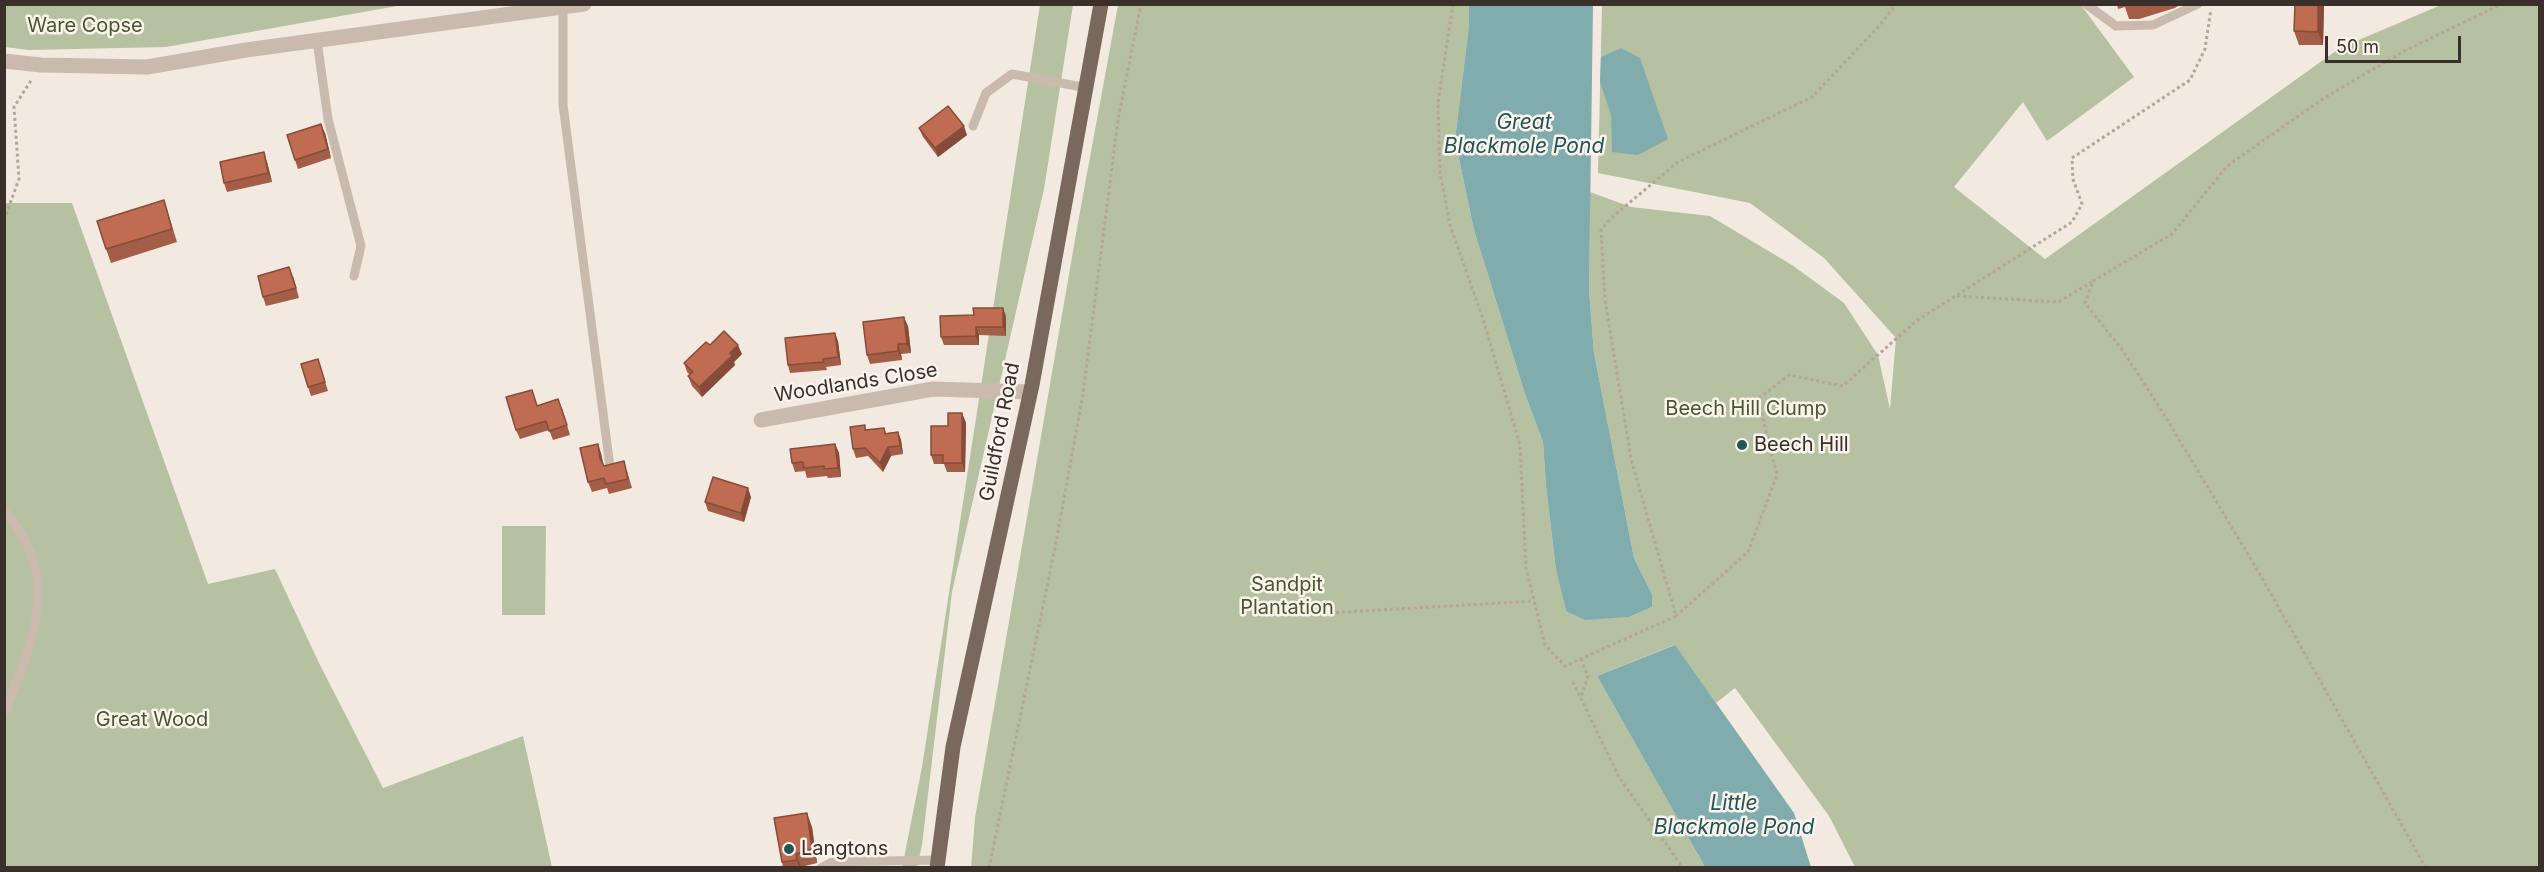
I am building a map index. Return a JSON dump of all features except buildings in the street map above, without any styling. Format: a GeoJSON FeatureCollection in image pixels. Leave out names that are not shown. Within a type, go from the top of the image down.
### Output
{"type":"FeatureCollection","features":[{"type":"Feature","properties":{"kind":"main road","name":"Guildford Road"},"geometry":{"type":"LineString","coordinates":[[937,863],[953,747],[1030,392],[1088,88],[1101,4]]}},
{"type":"Feature","properties":{"kind":"street"},"geometry":{"type":"LineString","coordinates":[[4,61],[40,65],[147,67],[317,41],[563,9],[584,4]]}},
{"type":"Feature","properties":{"kind":"street","name":"Woodlands Close"},"geometry":{"type":"LineString","coordinates":[[760,420],[933,389],[1030,392]]}},
{"type":"Feature","properties":{"kind":"lane"},"geometry":{"type":"LineString","coordinates":[[2086,4],[2116,26],[2153,25],[2198,4]]}},
{"type":"Feature","properties":{"kind":"lane"},"geometry":{"type":"LineString","coordinates":[[563,9],[563,105],[610,467]]}},
{"type":"Feature","properties":{"kind":"lane"},"geometry":{"type":"LineString","coordinates":[[317,41],[328,119],[361,246],[354,276]]}},
{"type":"Feature","properties":{"kind":"lane"},"geometry":{"type":"LineString","coordinates":[[973,126],[986,93],[1012,74],[1088,88]]}},
{"type":"Feature","properties":{"kind":"lane"},"geometry":{"type":"LineString","coordinates":[[4,510],[30,549],[40,593],[28,654],[4,714]]}},
{"type":"Feature","properties":{"kind":"lane"},"geometry":{"type":"LineString","coordinates":[[821,867],[832,862],[937,863]]}},
{"type":"Feature","properties":{"kind":"path"},"geometry":{"type":"LineString","coordinates":[[989,867],[1055,548],[1083,394],[1118,120],[1141,4]]}},
{"type":"Feature","properties":{"kind":"path"},"geometry":{"type":"LineString","coordinates":[[1453,4],[1438,103],[1440,173],[1450,225],[1483,319],[1520,445],[1526,568],[1545,645],[1565,666],[1676,616],[1748,552],[1778,475],[1758,399],[1789,375],[1843,386],[1916,321],[2072,222],[2082,204],[2073,179],[2072,158],[2190,80],[2205,49],[2211,4]]}},
{"type":"Feature","properties":{"kind":"path"},"geometry":{"type":"LineString","coordinates":[[1676,616],[1629,448],[1605,300],[1601,230],[1610,219],[1678,162],[1812,97],[1881,24],[1896,4]]}},
{"type":"Feature","properties":{"kind":"path"},"geometry":{"type":"LineString","coordinates":[[1955,296],[2058,302],[2172,234],[2227,166],[2324,98],[2406,50],[2502,4]]}},
{"type":"Feature","properties":{"kind":"path"},"geometry":{"type":"LineString","coordinates":[[4,220],[19,179],[14,107],[40,65]]}},
{"type":"Feature","properties":{"kind":"path"},"geometry":{"type":"LineString","coordinates":[[2094,281],[2085,303],[2123,351],[2156,401],[2259,571],[2426,867]]}},
{"type":"Feature","properties":{"kind":"path"},"geometry":{"type":"LineString","coordinates":[[1312,614],[1534,601]]}},
{"type":"Feature","properties":{"kind":"path"},"geometry":{"type":"LineString","coordinates":[[1580,698],[1588,676],[1581,659]]}},
{"type":"Feature","properties":{"kind":"path"},"geometry":{"type":"LineString","coordinates":[[1573,682],[1619,777],[1683,867]]}},
{"type":"Feature","properties":{"kind":"green space","name":"Ware Copse"},"geometry":{"type":"Polygon","coordinates":[[[5,4],[403,5],[166,47],[29,50],[5,47],[5,4]]]}},
{"type":"Feature","properties":{"kind":"green space"},"geometry":{"type":"Polygon","coordinates":[[[1040,5],[1073,5],[1044,189],[952,592],[922,845],[917,867],[902,868],[922,767],[1040,5]]]}},
{"type":"Feature","properties":{"kind":"green space"},"geometry":{"type":"Polygon","coordinates":[[[1118,5],[1469,5],[1469,25],[1455,140],[1474,230],[1525,394],[1543,442],[1556,570],[1566,611],[1629,617],[1652,607],[1652,594],[1634,558],[1594,353],[1589,290],[1590,192],[1631,207],[1710,216],[1792,265],[1844,303],[1878,355],[1890,409],[1896,338],[1824,258],[1750,203],[1598,173],[1602,5],[2081,5],[2134,77],[2047,141],[2023,102],[1954,187],[2045,259],[2340,48],[2441,5],[2539,5],[2539,867],[1855,867],[1829,816],[1735,688],[1716,703],[1674,645],[1597,676],[1705,867],[971,868],[975,818],[1118,5]]]}},
{"type":"Feature","properties":{"kind":"green space","name":"Great Wood"},"geometry":{"type":"Polygon","coordinates":[[[5,203],[72,203],[208,584],[275,569],[319,663],[383,788],[523,736],[552,867],[5,868],[5,203]]]}},
{"type":"Feature","properties":{"kind":"green space"},"geometry":{"type":"Polygon","coordinates":[[[502,526],[546,526],[545,615],[502,615],[502,526]]]}},
{"type":"Feature","properties":{"kind":"water","name":"Great Blackmole Pond"},"geometry":{"type":"Polygon","coordinates":[[[1469,5],[1593,5],[1589,290],[1594,353],[1634,558],[1652,594],[1652,607],[1629,617],[1585,620],[1566,611],[1556,570],[1543,442],[1525,394],[1474,230],[1455,140],[1469,25],[1469,5]]]}},
{"type":"Feature","properties":{"kind":"water"},"geometry":{"type":"Polygon","coordinates":[[[1621,48],[1640,58],[1668,139],[1638,155],[1612,152],[1611,115],[1600,82],[1601,57],[1621,48]]]}},
{"type":"Feature","properties":{"kind":"water","name":"Little Blackmole Pond"},"geometry":{"type":"Polygon","coordinates":[[[1675,645],[1794,813],[1811,867],[1705,867],[1597,676],[1675,645]]]}},
{"type":"Feature","properties":{"kind":"place","name":"Beech Hill"},"geometry":{"type":"Point","coordinates":[1742,445]}},
{"type":"Feature","properties":{"kind":"place","name":"Langtons"},"geometry":{"type":"Point","coordinates":[789,849]}},
{"type":"Feature","properties":{"kind":"park label","name":"Beech Hill Clump"},"geometry":{"type":"Point","coordinates":[1746,409]}},
{"type":"Feature","properties":{"kind":"park label","name":"Sandpit Plantation"},"geometry":{"type":"Point","coordinates":[1287,596]}}]}
